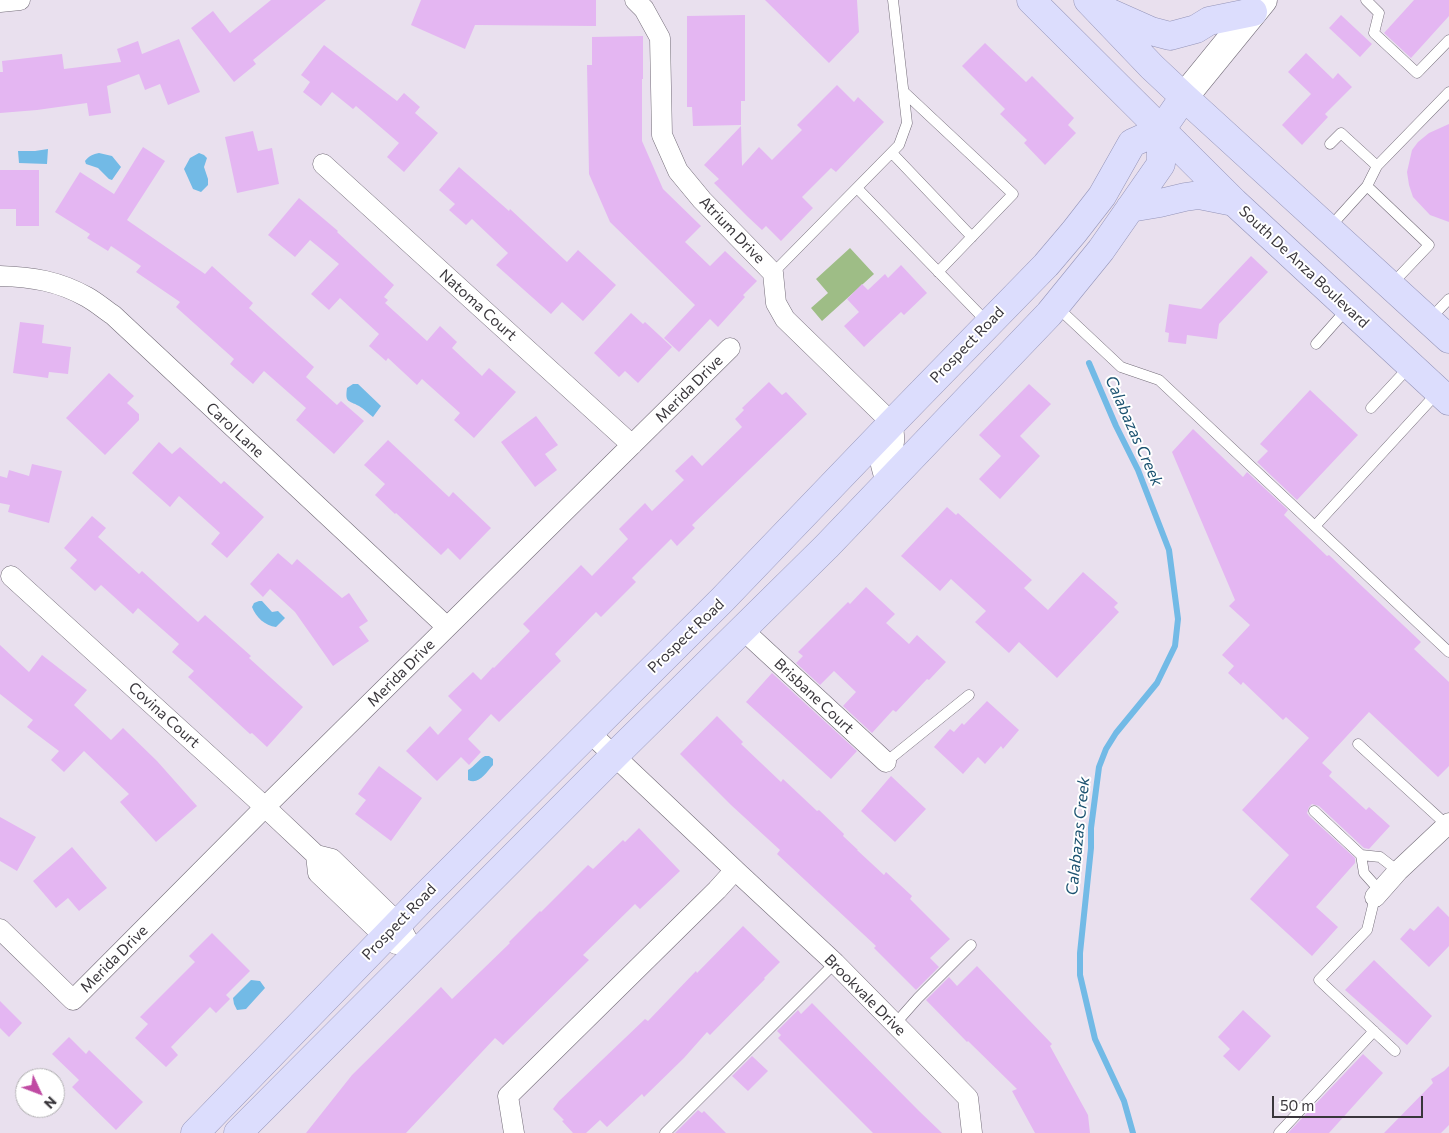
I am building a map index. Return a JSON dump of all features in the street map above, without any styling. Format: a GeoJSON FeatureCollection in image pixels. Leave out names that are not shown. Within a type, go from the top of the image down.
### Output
{"type":"FeatureCollection","features":[{"type":"Feature","properties":{"kind":"main road","name":"South De Anza Boulevard"},"geometry":{"type":"LineString","coordinates":[[1031,0],[1234,202],[1444,396]]}},
{"type":"Feature","properties":{"kind":"main road"},"geometry":{"type":"LineString","coordinates":[[1090,2],[1151,31],[1170,36],[1196,29],[1209,21],[1258,6]]}},
{"type":"Feature","properties":{"kind":"main road"},"geometry":{"type":"LineString","coordinates":[[1090,2],[1184,97],[1449,340]]}},
{"type":"Feature","properties":{"kind":"main road"},"geometry":{"type":"LineString","coordinates":[[238,1133],[614,756],[828,546],[1055,306],[1101,250],[1161,164],[1161,130],[1184,97],[1258,6]]}},
{"type":"Feature","properties":{"kind":"main road","name":"Prospect Road"},"geometry":{"type":"LineString","coordinates":[[195,1133],[391,930],[723,600],[1046,265],[1102,196],[1132,143],[1161,130]]}},
{"type":"Feature","properties":{"kind":"main road"},"geometry":{"type":"LineString","coordinates":[[1130,208],[1199,195],[1234,202]]}},
{"type":"Feature","properties":{"kind":"street"},"geometry":{"type":"LineString","coordinates":[[0,2],[20,0]]}},
{"type":"Feature","properties":{"kind":"street","name":"Atrium Drive"},"geometry":{"type":"LineString","coordinates":[[635,0],[644,9],[660,38],[662,136],[678,171],[702,200],[773,273],[776,303],[785,319],[892,423]]}},
{"type":"Feature","properties":{"kind":"street","name":"Natoma Court"},"geometry":{"type":"LineString","coordinates":[[323,164],[632,445]]}},
{"type":"Feature","properties":{"kind":"street","name":"Carol Lane"},"geometry":{"type":"LineString","coordinates":[[0,276],[23,276],[49,280],[88,297],[113,315],[447,627]]}},
{"type":"Feature","properties":{"kind":"street","name":"Merida Drive"},"geometry":{"type":"LineString","coordinates":[[0,929],[73,1000],[265,807],[730,348]]}},
{"type":"Feature","properties":{"kind":"street"},"geometry":{"type":"LineString","coordinates":[[886,484],[881,466],[893,448],[895,437],[892,423]]}},
{"type":"Feature","properties":{"kind":"street","name":"Covina Court"},"geometry":{"type":"LineString","coordinates":[[11,576],[265,807],[316,856],[332,859],[391,930],[416,955]]}},
{"type":"Feature","properties":{"kind":"street","name":"Brisbane Court"},"geometry":{"type":"LineString","coordinates":[[743,630],[886,762]]}},
{"type":"Feature","properties":{"kind":"street","name":"Brookvale Drive"},"geometry":{"type":"LineString","coordinates":[[589,732],[835,964],[968,1098],[972,1133]]}},
{"type":"Feature","properties":{"kind":"street"},"geometry":{"type":"LineString","coordinates":[[1378,894],[1398,871],[1448,825]]}},
{"type":"Feature","properties":{"kind":"street"},"geometry":{"type":"LineString","coordinates":[[514,1133],[508,1096],[735,870]]}},
{"type":"Feature","properties":{"kind":"lane"},"geometry":{"type":"LineString","coordinates":[[773,273],[899,145],[907,123],[893,0]]}},
{"type":"Feature","properties":{"kind":"lane"},"geometry":{"type":"LineString","coordinates":[[1366,0],[1380,12],[1374,34],[1417,73],[1449,40]]}},
{"type":"Feature","properties":{"kind":"lane"},"geometry":{"type":"LineString","coordinates":[[904,92],[1013,194],[938,272]]}},
{"type":"Feature","properties":{"kind":"lane"},"geometry":{"type":"LineString","coordinates":[[1328,229],[1367,186],[1377,166],[1449,92]]}},
{"type":"Feature","properties":{"kind":"lane"},"geometry":{"type":"LineString","coordinates":[[1330,144],[1341,133],[1377,166]]}},
{"type":"Feature","properties":{"kind":"lane"},"geometry":{"type":"LineString","coordinates":[[892,153],[972,237]]}},
{"type":"Feature","properties":{"kind":"lane"},"geometry":{"type":"LineString","coordinates":[[1367,186],[1429,245],[1390,286]]}},
{"type":"Feature","properties":{"kind":"lane"},"geometry":{"type":"LineString","coordinates":[[857,188],[988,323]]}},
{"type":"Feature","properties":{"kind":"lane"},"geometry":{"type":"LineString","coordinates":[[1428,320],[1449,299]]}},
{"type":"Feature","properties":{"kind":"lane"},"geometry":{"type":"LineString","coordinates":[[1055,306],[1121,367],[1159,380],[1449,652]]}},
{"type":"Feature","properties":{"kind":"lane"},"geometry":{"type":"LineString","coordinates":[[1316,344],[1348,308]]}},
{"type":"Feature","properties":{"kind":"lane"},"geometry":{"type":"LineString","coordinates":[[1371,408],[1410,366]]}},
{"type":"Feature","properties":{"kind":"lane"},"geometry":{"type":"LineString","coordinates":[[1315,526],[1444,396]]}},
{"type":"Feature","properties":{"kind":"lane"},"geometry":{"type":"LineString","coordinates":[[886,762],[969,695]]}},
{"type":"Feature","properties":{"kind":"lane"},"geometry":{"type":"LineString","coordinates":[[1358,744],[1448,825]]}},
{"type":"Feature","properties":{"kind":"lane"},"geometry":{"type":"LineString","coordinates":[[1314,811],[1361,855],[1364,872],[1378,894],[1367,930],[1319,980],[1396,1051]]}},
{"type":"Feature","properties":{"kind":"lane"},"geometry":{"type":"LineString","coordinates":[[1361,855],[1380,857],[1398,871]]}},
{"type":"Feature","properties":{"kind":"lane"},"geometry":{"type":"LineString","coordinates":[[895,1024],[971,945]]}},
{"type":"Feature","properties":{"kind":"lane"},"geometry":{"type":"LineString","coordinates":[[665,1133],[835,964]]}},
{"type":"Feature","properties":{"kind":"lane"},"geometry":{"type":"LineString","coordinates":[[1279,1133],[1374,1031]]}},
{"type":"Feature","properties":{"kind":"green space"},"geometry":{"type":"Polygon","coordinates":[[[850,248],[874,274],[822,321],[811,308],[828,293],[816,279],[850,248]]]}},
{"type":"Feature","properties":{"kind":"water"},"geometry":{"type":"Polygon","coordinates":[[[48,149],[47,164],[19,163],[18,151],[48,149]]]}},
{"type":"Feature","properties":{"kind":"water"},"geometry":{"type":"Polygon","coordinates":[[[99,153],[112,156],[121,167],[112,180],[98,168],[86,164],[85,161],[88,158],[99,153]]]}},
{"type":"Feature","properties":{"kind":"water"},"geometry":{"type":"Polygon","coordinates":[[[199,153],[207,158],[204,167],[208,185],[201,192],[193,189],[184,169],[190,158],[199,153]]]}},
{"type":"Feature","properties":{"kind":"water"},"geometry":{"type":"Polygon","coordinates":[[[353,384],[358,384],[381,406],[373,417],[347,399],[347,388],[353,384]]]}},
{"type":"Feature","properties":{"kind":"water"},"geometry":{"type":"Polygon","coordinates":[[[262,601],[272,612],[278,611],[285,618],[276,627],[265,623],[256,614],[252,607],[254,603],[262,601]]]}},
{"type":"Feature","properties":{"kind":"water"},"geometry":{"type":"Polygon","coordinates":[[[485,756],[493,759],[493,765],[479,780],[468,780],[468,770],[485,756]]]}},
{"type":"Feature","properties":{"kind":"water"},"geometry":{"type":"Polygon","coordinates":[[[251,980],[260,981],[265,988],[246,1009],[237,1010],[233,998],[251,980]]]}},
{"type":"Feature","properties":{"kind":"building"},"geometry":{"type":"Polygon","coordinates":[[[271,0],[326,0],[253,60],[256,64],[234,82],[191,28],[213,11],[230,33],[271,0]]]}},
{"type":"Feature","properties":{"kind":"building"},"geometry":{"type":"Polygon","coordinates":[[[421,0],[596,0],[596,26],[475,25],[465,49],[411,25],[421,0]]]}},
{"type":"Feature","properties":{"kind":"building"},"geometry":{"type":"Polygon","coordinates":[[[765,0],[857,0],[859,32],[829,63],[765,0]]]}},
{"type":"Feature","properties":{"kind":"building"},"geometry":{"type":"Polygon","coordinates":[[[1414,0],[1449,0],[1449,16],[1411,58],[1384,33],[1414,0]]]}},
{"type":"Feature","properties":{"kind":"building"},"geometry":{"type":"Polygon","coordinates":[[[745,15],[745,101],[741,101],[741,125],[693,126],[692,107],[687,107],[687,16],[745,15]]]}},
{"type":"Feature","properties":{"kind":"building"},"geometry":{"type":"Polygon","coordinates":[[[1341,15],[1372,44],[1360,57],[1329,28],[1341,15]]]}},
{"type":"Feature","properties":{"kind":"building"},"geometry":{"type":"Polygon","coordinates":[[[643,36],[642,141],[663,189],[701,226],[685,242],[710,266],[725,251],[757,281],[743,295],[745,297],[718,327],[710,319],[679,352],[664,338],[695,305],[610,222],[589,174],[587,65],[592,65],[592,37],[643,36]]]}},
{"type":"Feature","properties":{"kind":"building"},"geometry":{"type":"Polygon","coordinates":[[[179,39],[200,92],[168,105],[160,84],[145,90],[139,74],[107,86],[111,113],[89,116],[87,103],[0,113],[0,72],[3,72],[2,61],[62,54],[64,69],[121,62],[117,49],[138,41],[142,54],[179,39]]]}},
{"type":"Feature","properties":{"kind":"building"},"geometry":{"type":"Polygon","coordinates":[[[985,43],[1026,82],[1032,76],[1074,118],[1068,125],[1076,133],[1045,165],[1024,143],[1027,140],[1000,114],[1005,109],[962,66],[985,43]]]}},
{"type":"Feature","properties":{"kind":"building"},"geometry":{"type":"Polygon","coordinates":[[[324,45],[397,101],[404,93],[420,107],[415,113],[438,133],[404,172],[387,157],[399,143],[356,106],[353,109],[332,92],[321,106],[303,92],[310,82],[301,75],[324,45]]]}},
{"type":"Feature","properties":{"kind":"building"},"geometry":{"type":"Polygon","coordinates":[[[1306,53],[1333,79],[1338,73],[1352,87],[1325,114],[1328,117],[1302,145],[1282,125],[1311,94],[1288,72],[1306,53]]]}},
{"type":"Feature","properties":{"kind":"building"},"geometry":{"type":"Polygon","coordinates":[[[837,85],[854,102],[858,97],[884,122],[836,172],[831,168],[802,197],[813,208],[781,241],[766,226],[762,230],[748,217],[714,183],[719,179],[704,165],[741,126],[742,166],[759,147],[772,160],[802,130],[797,125],[837,85]]]}},
{"type":"Feature","properties":{"kind":"building"},"geometry":{"type":"Polygon","coordinates":[[[1449,124],[1449,222],[1430,215],[1413,197],[1407,172],[1412,150],[1418,142],[1429,133],[1449,124]]]}},
{"type":"Feature","properties":{"kind":"building"},"geometry":{"type":"Polygon","coordinates":[[[253,131],[258,151],[272,148],[279,184],[237,193],[225,137],[253,131]]]}},
{"type":"Feature","properties":{"kind":"building"},"geometry":{"type":"Polygon","coordinates":[[[143,147],[165,161],[127,220],[205,274],[212,266],[253,303],[249,308],[314,367],[306,377],[337,405],[341,401],[364,421],[334,454],[296,420],[306,408],[264,371],[253,384],[230,364],[234,359],[176,307],[180,302],[136,272],[141,266],[111,246],[108,251],[87,238],[90,234],[55,212],[80,172],[114,194],[143,147]]]}},
{"type":"Feature","properties":{"kind":"building"},"geometry":{"type":"Polygon","coordinates":[[[459,167],[509,211],[510,209],[567,262],[578,250],[616,285],[583,321],[562,302],[551,314],[496,265],[508,253],[472,219],[466,225],[449,210],[455,204],[439,190],[459,167]]]}},
{"type":"Feature","properties":{"kind":"building"},"geometry":{"type":"Polygon","coordinates":[[[0,170],[39,170],[39,226],[16,226],[16,209],[0,209],[0,170]]]}},
{"type":"Feature","properties":{"kind":"building"},"geometry":{"type":"Polygon","coordinates":[[[299,198],[338,231],[394,285],[384,297],[388,300],[385,303],[427,341],[440,326],[457,342],[452,348],[482,376],[489,368],[516,392],[474,438],[454,420],[460,413],[422,379],[417,385],[388,358],[386,361],[369,346],[379,334],[340,298],[329,310],[311,294],[339,264],[310,240],[295,257],[268,235],[299,198]]]}},
{"type":"Feature","properties":{"kind":"building"},"geometry":{"type":"Polygon","coordinates":[[[1251,256],[1268,272],[1219,324],[1217,339],[1187,335],[1186,344],[1168,342],[1169,333],[1165,332],[1169,304],[1201,309],[1251,256]]]}},
{"type":"Feature","properties":{"kind":"building"},"geometry":{"type":"Polygon","coordinates":[[[901,265],[927,293],[904,315],[901,312],[864,347],[844,326],[859,312],[847,299],[862,284],[868,290],[885,274],[888,278],[901,265]]]}},
{"type":"Feature","properties":{"kind":"building"},"geometry":{"type":"Polygon","coordinates":[[[631,313],[643,324],[645,322],[672,347],[638,383],[625,371],[619,377],[594,353],[631,313]]]}},
{"type":"Feature","properties":{"kind":"building"},"geometry":{"type":"Polygon","coordinates":[[[20,322],[44,325],[42,343],[71,347],[68,374],[49,372],[48,378],[13,373],[20,322]]]}},
{"type":"Feature","properties":{"kind":"building"},"geometry":{"type":"Polygon","coordinates":[[[109,373],[134,396],[127,403],[139,414],[139,420],[105,455],[66,418],[109,373]]]}},
{"type":"Feature","properties":{"kind":"building"},"geometry":{"type":"Polygon","coordinates":[[[769,382],[782,395],[786,392],[807,414],[692,525],[695,528],[677,546],[671,539],[632,578],[636,582],[601,617],[596,612],[555,654],[561,661],[499,722],[491,714],[468,739],[481,752],[469,765],[461,757],[437,781],[406,751],[430,726],[438,735],[462,710],[448,696],[473,672],[481,680],[494,668],[530,631],[523,624],[581,565],[592,576],[628,539],[619,529],[645,503],[652,511],[684,480],[675,471],[692,455],[702,466],[742,427],[735,419],[744,410],[742,408],[769,382]]]}},
{"type":"Feature","properties":{"kind":"building"},"geometry":{"type":"Polygon","coordinates":[[[1029,384],[1051,404],[1020,436],[1040,456],[1000,499],[979,479],[1001,456],[979,435],[1029,384]]]}},
{"type":"Feature","properties":{"kind":"building"},"geometry":{"type":"Polygon","coordinates":[[[1310,390],[1358,435],[1297,500],[1257,462],[1268,451],[1260,444],[1310,390]]]}},
{"type":"Feature","properties":{"kind":"building"},"geometry":{"type":"Polygon","coordinates":[[[536,416],[558,445],[545,454],[557,470],[535,487],[501,442],[536,416]]]}},
{"type":"Feature","properties":{"kind":"building"},"geometry":{"type":"Polygon","coordinates":[[[1193,429],[1243,477],[1247,472],[1288,510],[1284,515],[1421,642],[1414,649],[1449,682],[1449,766],[1438,777],[1369,712],[1322,763],[1332,772],[1329,776],[1366,810],[1369,807],[1390,826],[1369,849],[1364,848],[1319,806],[1312,804],[1309,807],[1307,813],[1309,816],[1355,858],[1355,863],[1316,907],[1338,927],[1312,956],[1250,899],[1289,855],[1242,810],[1309,738],[1286,717],[1283,720],[1243,682],[1241,685],[1228,673],[1234,666],[1222,655],[1250,625],[1229,606],[1235,600],[1172,452],[1193,429]]]}},
{"type":"Feature","properties":{"kind":"building"},"geometry":{"type":"Polygon","coordinates":[[[388,440],[449,497],[453,492],[491,528],[460,560],[448,548],[441,555],[375,495],[385,484],[364,465],[388,440]]]}},
{"type":"Feature","properties":{"kind":"building"},"geometry":{"type":"Polygon","coordinates":[[[159,442],[172,454],[180,447],[221,484],[224,481],[264,517],[227,558],[211,544],[220,533],[179,496],[170,507],[132,473],[159,442]]]}},
{"type":"Feature","properties":{"kind":"building"},"geometry":{"type":"Polygon","coordinates":[[[32,464],[62,471],[49,523],[8,512],[10,505],[0,503],[0,476],[7,478],[9,470],[29,476],[32,464]]]}},
{"type":"Feature","properties":{"kind":"building"},"geometry":{"type":"Polygon","coordinates":[[[947,507],[956,515],[958,513],[1032,580],[1024,588],[1048,610],[1083,572],[1118,603],[1114,607],[1119,612],[1057,678],[1019,642],[1009,653],[975,622],[986,611],[951,579],[940,591],[901,556],[947,507]]]}},
{"type":"Feature","properties":{"kind":"building"},"geometry":{"type":"Polygon","coordinates":[[[92,516],[106,528],[98,537],[139,574],[142,571],[198,622],[205,615],[251,656],[249,658],[303,707],[267,747],[252,733],[250,734],[188,677],[194,671],[172,652],[179,644],[138,608],[133,614],[101,585],[95,591],[70,568],[77,560],[64,548],[92,516]]]}},
{"type":"Feature","properties":{"kind":"building"},"geometry":{"type":"Polygon","coordinates":[[[278,553],[292,565],[297,559],[342,598],[349,593],[368,621],[359,627],[369,641],[333,666],[295,612],[270,589],[263,597],[250,584],[278,553]]]}},
{"type":"Feature","properties":{"kind":"building"},"geometry":{"type":"Polygon","coordinates":[[[866,587],[895,614],[886,623],[909,644],[917,635],[946,662],[896,712],[893,710],[872,733],[843,706],[856,692],[834,671],[820,685],[796,663],[803,656],[798,652],[848,602],[850,604],[866,587]]]}},
{"type":"Feature","properties":{"kind":"building"},"geometry":{"type":"Polygon","coordinates":[[[0,645],[29,672],[42,655],[87,690],[74,705],[111,740],[123,728],[157,761],[197,806],[156,842],[120,802],[129,794],[84,751],[64,772],[51,760],[59,751],[27,727],[33,720],[0,694],[0,645]]]}},
{"type":"Feature","properties":{"kind":"building"},"geometry":{"type":"Polygon","coordinates":[[[772,673],[857,751],[831,779],[746,702],[772,673]]]}},
{"type":"Feature","properties":{"kind":"building"},"geometry":{"type":"Polygon","coordinates":[[[987,701],[1019,730],[1003,749],[1001,746],[985,764],[978,757],[963,774],[934,747],[950,729],[954,732],[962,723],[964,725],[987,701]]]}},
{"type":"Feature","properties":{"kind":"building"},"geometry":{"type":"Polygon","coordinates":[[[717,716],[743,742],[741,744],[781,782],[783,779],[817,811],[819,810],[884,875],[886,872],[912,896],[910,899],[950,939],[930,958],[939,967],[916,990],[874,948],[876,946],[777,854],[780,850],[680,754],[717,716]]]}},
{"type":"Feature","properties":{"kind":"building"},"geometry":{"type":"Polygon","coordinates":[[[379,766],[422,798],[391,841],[355,814],[366,800],[358,794],[379,766]]]}},
{"type":"Feature","properties":{"kind":"building"},"geometry":{"type":"Polygon","coordinates":[[[891,776],[926,809],[895,842],[861,811],[891,776]]]}},
{"type":"Feature","properties":{"kind":"building"},"geometry":{"type":"Polygon","coordinates":[[[0,817],[36,837],[17,871],[0,861],[0,817]]]}},
{"type":"Feature","properties":{"kind":"building"},"geometry":{"type":"Polygon","coordinates":[[[639,828],[680,871],[640,909],[635,904],[583,955],[589,960],[503,1045],[495,1038],[406,1133],[306,1133],[352,1075],[441,987],[452,999],[588,865],[593,869],[623,840],[625,842],[639,828]]]}},
{"type":"Feature","properties":{"kind":"building"},"geometry":{"type":"Polygon","coordinates":[[[72,847],[107,888],[79,911],[68,898],[56,908],[33,881],[72,847]]]}},
{"type":"Feature","properties":{"kind":"building"},"geometry":{"type":"Polygon","coordinates":[[[1438,906],[1449,917],[1449,946],[1429,967],[1400,939],[1410,928],[1414,931],[1438,906]]]}},
{"type":"Feature","properties":{"kind":"building"},"geometry":{"type":"Polygon","coordinates":[[[743,926],[780,962],[710,1035],[707,1032],[684,1058],[644,1097],[642,1094],[607,1127],[600,1120],[586,1133],[573,1133],[553,1109],[559,1101],[645,1019],[648,1021],[743,926]]]}},
{"type":"Feature","properties":{"kind":"building"},"geometry":{"type":"Polygon","coordinates":[[[212,933],[250,971],[226,995],[230,999],[216,1013],[210,1007],[171,1047],[178,1055],[166,1067],[135,1038],[148,1024],[140,1017],[195,962],[189,956],[212,933]]]}},
{"type":"Feature","properties":{"kind":"building"},"geometry":{"type":"Polygon","coordinates":[[[1374,960],[1432,1016],[1407,1045],[1345,990],[1374,960]]]}},
{"type":"Feature","properties":{"kind":"building"},"geometry":{"type":"Polygon","coordinates":[[[977,966],[1052,1044],[1050,1046],[1088,1115],[1090,1133],[1035,1133],[1012,1091],[1017,1089],[926,1000],[949,977],[957,986],[977,966]]]}},
{"type":"Feature","properties":{"kind":"building"},"geometry":{"type":"Polygon","coordinates":[[[0,1001],[22,1023],[9,1037],[0,1028],[0,1001]]]}},
{"type":"Feature","properties":{"kind":"building"},"geometry":{"type":"Polygon","coordinates":[[[812,1003],[942,1133],[873,1133],[778,1038],[781,1035],[777,1031],[798,1010],[801,1014],[812,1003]]]}},
{"type":"Feature","properties":{"kind":"building"},"geometry":{"type":"Polygon","coordinates":[[[1243,1010],[1271,1036],[1239,1071],[1223,1056],[1230,1049],[1218,1037],[1243,1010]]]}},
{"type":"Feature","properties":{"kind":"building"},"geometry":{"type":"Polygon","coordinates":[[[69,1037],[86,1054],[89,1050],[143,1102],[116,1130],[72,1087],[79,1080],[52,1054],[69,1037]]]}},
{"type":"Feature","properties":{"kind":"building"},"geometry":{"type":"Polygon","coordinates":[[[1363,1054],[1383,1073],[1329,1133],[1288,1133],[1363,1054]]]}},
{"type":"Feature","properties":{"kind":"building"},"geometry":{"type":"Polygon","coordinates":[[[752,1056],[768,1071],[748,1091],[732,1076],[752,1056]]]}},
{"type":"Feature","properties":{"kind":"building"},"geometry":{"type":"Polygon","coordinates":[[[1449,1066],[1449,1125],[1441,1133],[1384,1133],[1433,1083],[1431,1079],[1449,1066]]]}},
{"type":"Feature","properties":{"kind":"building"},"geometry":{"type":"Polygon","coordinates":[[[698,1110],[702,1113],[704,1111],[726,1133],[675,1133],[698,1110]]]}},
{"type":"Feature","properties":{"kind":"waterway","name":"Calabazas Creek"},"geometry":{"type":"LineString","coordinates":[[1089,363],[1116,426],[1138,470],[1169,550],[1178,619],[1175,646],[1157,683],[1116,733],[1106,749],[1099,767],[1091,828],[1091,848],[1080,953],[1080,975],[1095,1039],[1124,1101],[1133,1133]]}}]}
